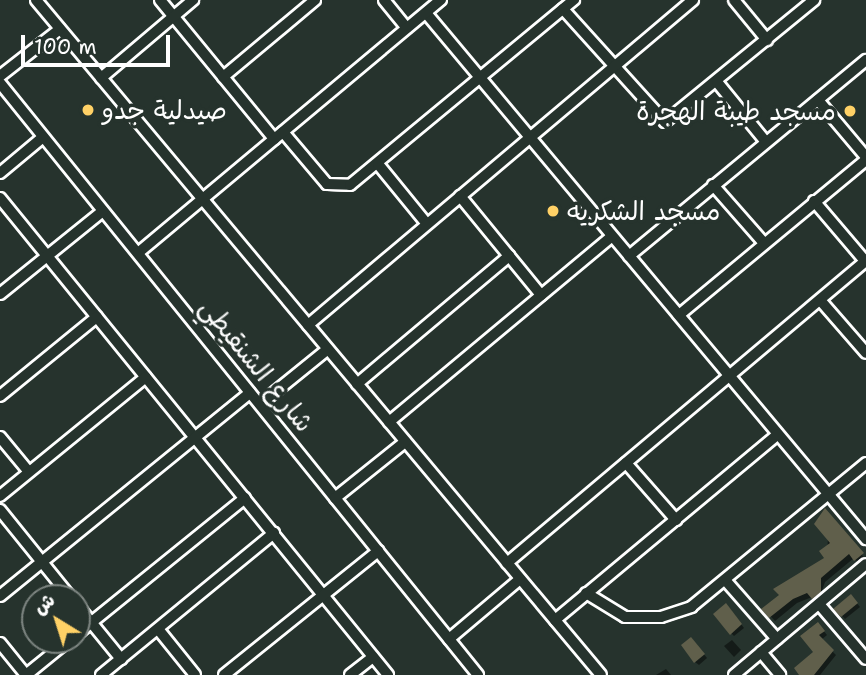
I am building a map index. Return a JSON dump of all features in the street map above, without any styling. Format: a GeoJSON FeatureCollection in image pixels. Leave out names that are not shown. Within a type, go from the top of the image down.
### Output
{"type":"FeatureCollection","features":[{"type":"Feature","properties":{"kind":"street"},"geometry":{"type":"LineString","coordinates":[[36,0],[601,675]]}},
{"type":"Feature","properties":{"kind":"street"},"geometry":{"type":"LineString","coordinates":[[160,0],[223,77],[335,188],[350,185],[378,164],[574,0]]}},
{"type":"Feature","properties":{"kind":"street"},"geometry":{"type":"LineString","coordinates":[[100,78],[193,0]]}},
{"type":"Feature","properties":{"kind":"street"},"geometry":{"type":"LineString","coordinates":[[223,77],[301,4],[315,0]]}},
{"type":"Feature","properties":{"kind":"street"},"geometry":{"type":"LineString","coordinates":[[384,0],[407,28]]}},
{"type":"Feature","properties":{"kind":"street"},"geometry":{"type":"LineString","coordinates":[[138,253],[442,0]]}},
{"type":"Feature","properties":{"kind":"street"},"geometry":{"type":"LineString","coordinates":[[308,325],[693,0]]}},
{"type":"Feature","properties":{"kind":"street"},"geometry":{"type":"LineString","coordinates":[[734,0],[768,40]]}},
{"type":"Feature","properties":{"kind":"street"},"geometry":{"type":"LineString","coordinates":[[563,9],[665,122],[814,0]]}},
{"type":"Feature","properties":{"kind":"street"},"geometry":{"type":"LineString","coordinates":[[426,13],[866,539]]}},
{"type":"Feature","properties":{"kind":"street"},"geometry":{"type":"LineString","coordinates":[[0,76],[60,29]]}},
{"type":"Feature","properties":{"kind":"street"},"geometry":{"type":"LineString","coordinates":[[629,256],[713,185],[864,65]]}},
{"type":"Feature","properties":{"kind":"street"},"geometry":{"type":"LineString","coordinates":[[717,82],[766,142]]}},
{"type":"Feature","properties":{"kind":"street","name":"شارع الشنقيطي"},"geometry":{"type":"LineString","coordinates":[[0,83],[478,675]]}},
{"type":"Feature","properties":{"kind":"street"},"geometry":{"type":"LineString","coordinates":[[678,315],[866,158],[818,100]]}},
{"type":"Feature","properties":{"kind":"street"},"geometry":{"type":"LineString","coordinates":[[0,173],[44,137]]}},
{"type":"Feature","properties":{"kind":"street"},"geometry":{"type":"LineString","coordinates":[[378,164],[427,224]]}},
{"type":"Feature","properties":{"kind":"street"},"geometry":{"type":"LineString","coordinates":[[713,185],[764,243]]}},
{"type":"Feature","properties":{"kind":"street"},"geometry":{"type":"LineString","coordinates":[[460,196],[541,295]]}},
{"type":"Feature","properties":{"kind":"street"},"geometry":{"type":"LineString","coordinates":[[0,198],[388,675]]}},
{"type":"Feature","properties":{"kind":"street"},"geometry":{"type":"LineString","coordinates":[[507,563],[866,261],[814,201]]}},
{"type":"Feature","properties":{"kind":"street"},"geometry":{"type":"LineString","coordinates":[[0,293],[103,211]]}},
{"type":"Feature","properties":{"kind":"street"},"geometry":{"type":"LineString","coordinates":[[389,422],[612,236]]}},
{"type":"Feature","properties":{"kind":"street"},"geometry":{"type":"LineString","coordinates":[[357,384],[509,256]]}},
{"type":"Feature","properties":{"kind":"street"},"geometry":{"type":"LineString","coordinates":[[820,300],[866,353]]}},
{"type":"Feature","properties":{"kind":"street"},"geometry":{"type":"LineString","coordinates":[[0,396],[97,317]]}},
{"type":"Feature","properties":{"kind":"street"},"geometry":{"type":"LineString","coordinates":[[260,404],[328,349]]}},
{"type":"Feature","properties":{"kind":"street"},"geometry":{"type":"LineString","coordinates":[[0,496],[146,377]]}},
{"type":"Feature","properties":{"kind":"street"},"geometry":{"type":"LineString","coordinates":[[0,596],[250,393]]}},
{"type":"Feature","properties":{"kind":"street"},"geometry":{"type":"LineString","coordinates":[[555,620],[778,435]]}},
{"type":"Feature","properties":{"kind":"street"},"geometry":{"type":"LineString","coordinates":[[0,437],[29,472]]}},
{"type":"Feature","properties":{"kind":"street"},"geometry":{"type":"LineString","coordinates":[[335,498],[405,442]]}},
{"type":"Feature","properties":{"kind":"street"},"geometry":{"type":"LineString","coordinates":[[626,463],[676,520]]}},
{"type":"Feature","properties":{"kind":"street"},"geometry":{"type":"LineString","coordinates":[[586,593],[625,617],[654,618],[691,607],[726,581],[866,463]]}},
{"type":"Feature","properties":{"kind":"street"},"geometry":{"type":"LineString","coordinates":[[121,659],[91,622],[245,498]]}},
{"type":"Feature","properties":{"kind":"street"},"geometry":{"type":"LineString","coordinates":[[0,510],[60,584]]}},
{"type":"Feature","properties":{"kind":"street"},"geometry":{"type":"LineString","coordinates":[[101,675],[274,533]]}},
{"type":"Feature","properties":{"kind":"street"},"geometry":{"type":"LineString","coordinates":[[224,675],[378,551]]}},
{"type":"Feature","properties":{"kind":"street"},"geometry":{"type":"LineString","coordinates":[[734,675],[866,564]]}},
{"type":"Feature","properties":{"kind":"street"},"geometry":{"type":"LineString","coordinates":[[449,639],[520,579]]}},
{"type":"Feature","properties":{"kind":"street"},"geometry":{"type":"LineString","coordinates":[[726,581],[777,639]]}},
{"type":"Feature","properties":{"kind":"street"},"geometry":{"type":"LineString","coordinates":[[819,604],[866,659]]}},
{"type":"Feature","properties":{"kind":"street"},"geometry":{"type":"LineString","coordinates":[[158,629],[195,675]]}},
{"type":"Feature","properties":{"kind":"street"},"geometry":{"type":"LineString","coordinates":[[0,643],[26,675],[52,654]]}},
{"type":"Feature","properties":{"kind":"street"},"geometry":{"type":"LineString","coordinates":[[761,652],[780,675]]}},
{"type":"Feature","properties":{"kind":"street"},"geometry":{"type":"LineString","coordinates":[[350,675],[373,657]]}},
{"type":"Feature","properties":{"kind":"building"},"geometry":{"type":"Polygon","coordinates":[[[825,508],[864,553],[854,561],[849,554],[821,578],[821,592],[812,599],[807,593],[793,599],[769,618],[761,609],[779,595],[773,589],[824,558],[819,551],[830,543],[814,524],[825,508]]]}},
{"type":"Feature","properties":{"kind":"building"},"geometry":{"type":"Polygon","coordinates":[[[851,594],[858,603],[841,617],[833,609],[851,594]]]}},
{"type":"Feature","properties":{"kind":"building"},"geometry":{"type":"Polygon","coordinates":[[[726,603],[742,624],[730,635],[713,614],[726,603]]]}},
{"type":"Feature","properties":{"kind":"building"},"geometry":{"type":"Polygon","coordinates":[[[818,622],[825,631],[819,635],[834,650],[814,675],[799,675],[794,668],[813,652],[800,636],[818,622]]]}},
{"type":"Feature","properties":{"kind":"building"},"geometry":{"type":"Polygon","coordinates":[[[691,637],[705,654],[694,663],[681,645],[691,637]]]}},
{"type":"Feature","properties":{"kind":"place","name":"صيدلية جدو"},"geometry":{"type":"Point","coordinates":[88,110]}},
{"type":"Feature","properties":{"kind":"place","name":"مسجد طيبة الهجرة"},"geometry":{"type":"Point","coordinates":[850,111]}},
{"type":"Feature","properties":{"kind":"place","name":"مسجد الشكريه"},"geometry":{"type":"Point","coordinates":[553,211]}}]}
